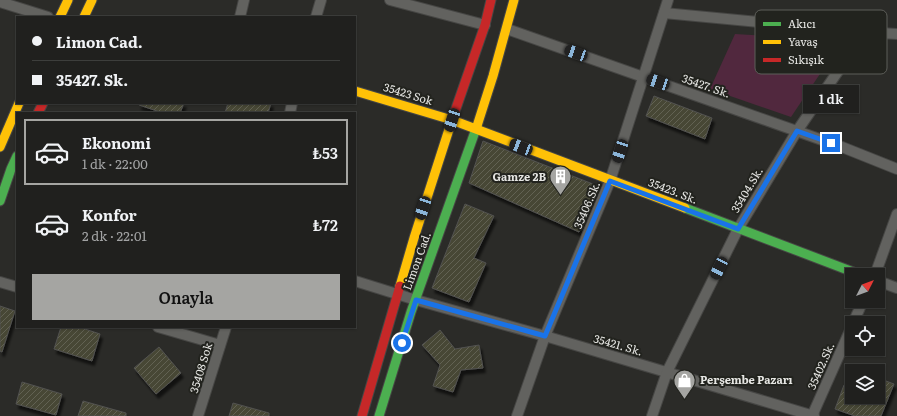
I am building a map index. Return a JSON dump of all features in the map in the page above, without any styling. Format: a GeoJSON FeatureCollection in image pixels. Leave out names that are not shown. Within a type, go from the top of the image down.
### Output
{"type":"FeatureCollection","features":[{"type":"Feature","properties":{"kind":"street"},"geometry":{"type":"LineString","coordinates":[[60,16],[68,0]]}},
{"type":"Feature","properties":{"kind":"street"},"geometry":{"type":"LineString","coordinates":[[84,16],[92,0]]}},
{"type":"Feature","properties":{"kind":"street"},"geometry":{"type":"LineString","coordinates":[[240,16],[244,0]]}},
{"type":"Feature","properties":{"kind":"street"},"geometry":{"type":"LineString","coordinates":[[316,16],[321,0]]}},
{"type":"Feature","properties":{"kind":"street"},"geometry":{"type":"LineString","coordinates":[[390,0],[485,25]]}},
{"type":"Feature","properties":{"kind":"street","name":"Limon Cad."},"geometry":{"type":"LineString","coordinates":[[362,416],[414,238],[452,120],[485,25],[491,0]]}},
{"type":"Feature","properties":{"kind":"street","name":"Limon Cad."},"geometry":{"type":"LineString","coordinates":[[378,416],[416,300],[476,130],[507,29],[514,0]]}},
{"type":"Feature","properties":{"kind":"street","name":"35406.Sk."},"geometry":{"type":"LineString","coordinates":[[517,416],[545,336],[610,181],[668,0]]}},
{"type":"Feature","properties":{"kind":"street"},"geometry":{"type":"LineString","coordinates":[[0,2],[45,16]]}},
{"type":"Feature","properties":{"kind":"street"},"geometry":{"type":"LineString","coordinates":[[664,13],[755,22]]}},
{"type":"Feature","properties":{"kind":"street","name":"35427. Sk."},"geometry":{"type":"LineString","coordinates":[[507,29],[842,147],[897,169]]}},
{"type":"Feature","properties":{"kind":"street"},"geometry":{"type":"LineString","coordinates":[[887,33],[897,34]]}},
{"type":"Feature","properties":{"kind":"street","name":"35404.Sk."},"geometry":{"type":"LineString","coordinates":[[652,416],[667,372],[738,229],[797,131],[836,74]]}},
{"type":"Feature","properties":{"kind":"street","name":"35423 Sok"},"geometry":{"type":"LineString","coordinates":[[356,91],[452,120],[476,130]]}},
{"type":"Feature","properties":{"kind":"street"},"geometry":{"type":"LineString","coordinates":[[0,147],[19,104]]}},
{"type":"Feature","properties":{"kind":"street","name":"35423. Sk."},"geometry":{"type":"LineString","coordinates":[[476,130],[845,269]]}},
{"type":"Feature","properties":{"kind":"street"},"geometry":{"type":"LineString","coordinates":[[0,201],[14,170]]}},
{"type":"Feature","properties":{"kind":"street"},"geometry":{"type":"LineString","coordinates":[[878,268],[897,214]]}},
{"type":"Feature","properties":{"kind":"street","name":"35421. Sk."},"geometry":{"type":"LineString","coordinates":[[356,281],[813,416]]}},
{"type":"Feature","properties":{"kind":"street"},"geometry":{"type":"LineString","coordinates":[[0,282],[16,287]]}},
{"type":"Feature","properties":{"kind":"street"},"geometry":{"type":"LineString","coordinates":[[885,284],[897,288]]}},
{"type":"Feature","properties":{"kind":"street"},"geometry":{"type":"LineString","coordinates":[[161,328],[220,345]]}},
{"type":"Feature","properties":{"kind":"street","name":"35408 Sok"},"geometry":{"type":"LineString","coordinates":[[198,416],[226,328]]}},
{"type":"Feature","properties":{"kind":"street","name":"35402.Sk."},"geometry":{"type":"LineString","coordinates":[[813,416],[845,342]]}},
{"type":"Feature","properties":{"kind":"shaded area"},"geometry":{"type":"Polygon","coordinates":[[[735,34],[755,35],[755,74],[820,74],[791,117],[710,89],[735,34]]]}},
{"type":"Feature","properties":{"kind":"building"},"geometry":{"type":"Polygon","coordinates":[[[654,96],[712,118],[705,139],[646,116],[654,96]]]}},
{"type":"Feature","properties":{"kind":"building"},"geometry":{"type":"Polygon","coordinates":[[[184,104],[180,112],[160,112],[139,105],[184,104]]]}},
{"type":"Feature","properties":{"kind":"building"},"geometry":{"type":"Polygon","coordinates":[[[228,104],[271,104],[268,112],[225,112],[228,104]]]}},
{"type":"Feature","properties":{"kind":"building"},"geometry":{"type":"Polygon","coordinates":[[[483,141],[598,186],[579,232],[469,183],[483,141]]]}},
{"type":"Feature","properties":{"kind":"building"},"geometry":{"type":"Polygon","coordinates":[[[465,204],[494,216],[474,258],[486,263],[469,302],[432,288],[465,204]]]}},
{"type":"Feature","properties":{"kind":"building"},"geometry":{"type":"Polygon","coordinates":[[[0,306],[15,311],[2,352],[0,351],[0,306]]]}},
{"type":"Feature","properties":{"kind":"building"},"geometry":{"type":"Polygon","coordinates":[[[61,328],[82,328],[100,334],[92,361],[54,349],[61,328]]]}},
{"type":"Feature","properties":{"kind":"building"},"geometry":{"type":"Polygon","coordinates":[[[440,330],[455,349],[479,345],[483,368],[461,370],[453,392],[433,386],[440,365],[422,345],[440,330]]]}},
{"type":"Feature","properties":{"kind":"building"},"geometry":{"type":"Polygon","coordinates":[[[159,347],[181,373],[156,394],[134,368],[159,347]]]}},
{"type":"Feature","properties":{"kind":"building"},"geometry":{"type":"Polygon","coordinates":[[[885,381],[894,384],[881,416],[855,416],[835,409],[844,385],[845,404],[885,404],[885,381]]]}},
{"type":"Feature","properties":{"kind":"building"},"geometry":{"type":"Polygon","coordinates":[[[22,382],[62,394],[56,415],[16,404],[22,382]]]}},
{"type":"Feature","properties":{"kind":"building"},"geometry":{"type":"Polygon","coordinates":[[[83,401],[126,413],[126,416],[78,416],[83,401]]]}},
{"type":"Feature","properties":{"kind":"building"},"geometry":{"type":"Polygon","coordinates":[[[233,403],[269,413],[269,416],[229,416],[233,403]]]}},
{"type":"Feature","properties":{"kind":"traffic: fast"},"geometry":{"type":"LineString","coordinates":[[379,416],[411,312],[477,126]]}},
{"type":"Feature","properties":{"kind":"traffic: fast"},"geometry":{"type":"LineString","coordinates":[[0,201],[16,158]]}},
{"type":"Feature","properties":{"kind":"traffic: fast"},"geometry":{"type":"LineString","coordinates":[[685,208],[845,269]]}},
{"type":"Feature","properties":{"kind":"traffic: slow"},"geometry":{"type":"LineString","coordinates":[[60,16],[68,0]]}},
{"type":"Feature","properties":{"kind":"traffic: slow"},"geometry":{"type":"LineString","coordinates":[[84,16],[92,0]]}},
{"type":"Feature","properties":{"kind":"traffic: slow"},"geometry":{"type":"LineString","coordinates":[[477,126],[493,76],[514,0]]}},
{"type":"Feature","properties":{"kind":"traffic: slow"},"geometry":{"type":"LineString","coordinates":[[356,91],[452,120],[685,208]]}},
{"type":"Feature","properties":{"kind":"traffic: slow"},"geometry":{"type":"LineString","coordinates":[[0,147],[19,104]]}},
{"type":"Feature","properties":{"kind":"traffic: slow"},"geometry":{"type":"LineString","coordinates":[[400,286],[453,117]]}},
{"type":"Feature","properties":{"kind":"traffic: jam"},"geometry":{"type":"LineString","coordinates":[[453,117],[485,25],[491,0]]}},
{"type":"Feature","properties":{"kind":"traffic: jam"},"geometry":{"type":"LineString","coordinates":[[38,112],[42,104]]}},
{"type":"Feature","properties":{"kind":"traffic: jam"},"geometry":{"type":"LineString","coordinates":[[362,416],[400,286]]}},
{"type":"Feature","properties":{"kind":"place","name":"Gamze 2B"},"geometry":{"type":"Point","coordinates":[561,196]}},
{"type":"Feature","properties":{"kind":"place","name":"Perşembe Pazarı"},"geometry":{"type":"Point","coordinates":[684,400]}},
{"type":"Feature","properties":{"kind":"route"},"geometry":{"type":"LineString","coordinates":[[402,343],[416,300],[545,336],[610,181],[738,229],[797,131],[831,143]]}}]}
